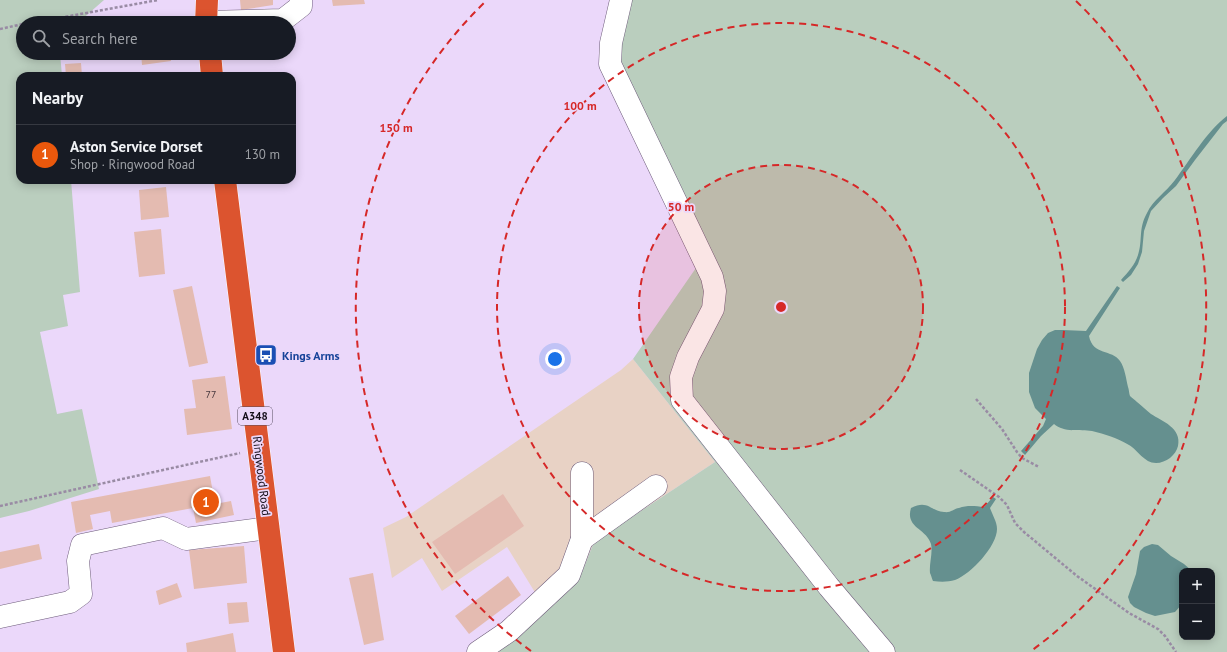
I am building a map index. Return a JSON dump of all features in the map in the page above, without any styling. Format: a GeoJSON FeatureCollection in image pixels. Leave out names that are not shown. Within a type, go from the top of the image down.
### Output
{"type":"FeatureCollection","features":[{"type":"Feature","properties":{"kind":"highway"},"geometry":{"type":"LineString","coordinates":[[206,0],[206,16]]}},
{"type":"Feature","properties":{"kind":"highway"},"geometry":{"type":"LineString","coordinates":[[211,60],[212,72]]}},
{"type":"Feature","properties":{"kind":"highway","name":"Ringwood Road"},"geometry":{"type":"LineString","coordinates":[[226,184],[284,652]]}},
{"type":"Feature","properties":{"kind":"street"},"geometry":{"type":"LineString","coordinates":[[288,16],[301,6],[301,0]]}},
{"type":"Feature","properties":{"kind":"street"},"geometry":{"type":"LineString","coordinates":[[621,0],[611,43],[610,64],[712,277],[716,291],[713,309],[688,357],[682,377],[682,400],[829,586],[884,652]]}},
{"type":"Feature","properties":{"kind":"street"},"geometry":{"type":"LineString","coordinates":[[478,652],[510,631],[570,575],[582,539],[582,473]]}},
{"type":"Feature","properties":{"kind":"street"},"geometry":{"type":"LineString","coordinates":[[582,539],[656,486]]}},
{"type":"Feature","properties":{"kind":"street"},"geometry":{"type":"LineString","coordinates":[[0,617],[70,602],[82,594],[78,561],[82,545],[163,528],[186,539],[268,528]]}},
{"type":"Feature","properties":{"kind":"path"},"geometry":{"type":"LineString","coordinates":[[70,16],[158,0]]}},
{"type":"Feature","properties":{"kind":"path"},"geometry":{"type":"LineString","coordinates":[[0,28],[16,25]]}},
{"type":"Feature","properties":{"kind":"path"},"geometry":{"type":"LineString","coordinates":[[976,399],[1002,429],[1022,458],[1039,467]]}},
{"type":"Feature","properties":{"kind":"path"},"geometry":{"type":"LineString","coordinates":[[0,506],[259,449]]}},
{"type":"Feature","properties":{"kind":"path"},"geometry":{"type":"LineString","coordinates":[[960,470],[1000,497],[1007,505],[1016,523],[1024,532],[1077,576],[1129,613],[1158,629],[1166,636],[1176,652]]}},
{"type":"Feature","properties":{"kind":"shaded area"},"geometry":{"type":"Polygon","coordinates":[[[0,0],[104,0],[86,16],[16,16],[16,60],[61,60],[62,72],[16,72],[16,184],[71,184],[80,292],[63,295],[68,326],[40,332],[57,414],[82,409],[99,489],[29,511],[0,518],[0,0]]]}},
{"type":"Feature","properties":{"kind":"shaded area"},"geometry":{"type":"Polygon","coordinates":[[[613,0],[1227,0],[1227,652],[492,652],[582,572],[594,542],[715,462],[633,359],[698,265],[599,67],[613,0]]]}},
{"type":"Feature","properties":{"kind":"shaded area"},"geometry":{"type":"Polygon","coordinates":[[[1227,116],[1227,121],[1223,124],[1176,186],[1151,211],[1144,231],[1142,252],[1138,264],[1131,275],[1123,282],[1121,280],[1137,259],[1142,224],[1150,208],[1175,180],[1199,146],[1227,116]]]}},
{"type":"Feature","properties":{"kind":"shaded area"},"geometry":{"type":"Polygon","coordinates":[[[1117,286],[1120,288],[1089,336],[1091,342],[1098,350],[1117,357],[1124,370],[1130,396],[1151,414],[1165,422],[1174,430],[1177,434],[1178,440],[1177,449],[1167,460],[1156,463],[1148,461],[1132,447],[1115,438],[1092,431],[1062,429],[1054,424],[1041,436],[1025,455],[1021,451],[1043,426],[1046,419],[1035,408],[1029,392],[1029,373],[1037,349],[1048,333],[1055,330],[1086,331],[1117,286]]]}},
{"type":"Feature","properties":{"kind":"shaded area"},"geometry":{"type":"Polygon","coordinates":[[[633,359],[715,462],[594,542],[582,572],[544,607],[507,547],[442,591],[422,558],[392,578],[383,528],[406,517],[621,370],[633,359]]]}},
{"type":"Feature","properties":{"kind":"shaded area"},"geometry":{"type":"Polygon","coordinates":[[[993,497],[996,499],[990,508],[997,529],[996,536],[988,551],[975,566],[961,577],[950,581],[933,581],[930,573],[932,551],[931,544],[925,534],[913,524],[910,515],[911,508],[925,505],[939,511],[948,512],[965,506],[984,507],[993,497]]]}},
{"type":"Feature","properties":{"kind":"shaded area"},"geometry":{"type":"Polygon","coordinates":[[[1152,544],[1158,545],[1189,568],[1179,568],[1179,607],[1175,612],[1155,616],[1134,607],[1130,603],[1128,597],[1136,574],[1140,551],[1144,547],[1152,544]]]}},
{"type":"Feature","properties":{"kind":"building"},"geometry":{"type":"Polygon","coordinates":[[[240,0],[273,0],[273,5],[241,10],[240,0]]]}},
{"type":"Feature","properties":{"kind":"building"},"geometry":{"type":"Polygon","coordinates":[[[332,0],[364,0],[365,4],[333,6],[332,0]]]}},
{"type":"Feature","properties":{"kind":"building"},"geometry":{"type":"Polygon","coordinates":[[[142,60],[171,60],[171,61],[142,65],[142,60]]]}},
{"type":"Feature","properties":{"kind":"building"},"geometry":{"type":"Polygon","coordinates":[[[81,63],[82,72],[66,72],[65,64],[81,63]]]}},
{"type":"Feature","properties":{"kind":"building"},"geometry":{"type":"Polygon","coordinates":[[[166,187],[169,217],[141,220],[139,190],[166,187]]]}},
{"type":"Feature","properties":{"kind":"building"},"geometry":{"type":"Polygon","coordinates":[[[161,229],[165,274],[139,277],[134,232],[161,229]]]}},
{"type":"Feature","properties":{"kind":"building"},"geometry":{"type":"Polygon","coordinates":[[[192,286],[208,363],[189,367],[173,290],[192,286]]]}},
{"type":"Feature","properties":{"kind":"building"},"geometry":{"type":"Polygon","coordinates":[[[225,376],[232,429],[187,435],[184,409],[196,408],[192,380],[225,376]]]}},
{"type":"Feature","properties":{"kind":"building"},"geometry":{"type":"Polygon","coordinates":[[[210,476],[215,504],[231,501],[234,515],[196,523],[193,508],[112,523],[110,511],[90,515],[93,529],[76,533],[71,502],[210,476]]]}},
{"type":"Feature","properties":{"kind":"building"},"geometry":{"type":"Polygon","coordinates":[[[503,494],[524,526],[455,574],[432,542],[503,494]]]}},
{"type":"Feature","properties":{"kind":"building"},"geometry":{"type":"Polygon","coordinates":[[[39,544],[42,559],[0,569],[0,552],[39,544]]]}},
{"type":"Feature","properties":{"kind":"building"},"geometry":{"type":"Polygon","coordinates":[[[244,546],[247,583],[194,589],[189,550],[244,546]]]}},
{"type":"Feature","properties":{"kind":"building"},"geometry":{"type":"Polygon","coordinates":[[[373,573],[384,640],[364,645],[349,578],[373,573]]]}},
{"type":"Feature","properties":{"kind":"building"},"geometry":{"type":"Polygon","coordinates":[[[508,576],[521,595],[469,634],[455,616],[508,576]]]}},
{"type":"Feature","properties":{"kind":"building"},"geometry":{"type":"Polygon","coordinates":[[[177,583],[182,597],[159,605],[156,591],[177,583]]]}},
{"type":"Feature","properties":{"kind":"building"},"geometry":{"type":"Polygon","coordinates":[[[247,602],[249,622],[229,624],[227,603],[247,602]]]}},
{"type":"Feature","properties":{"kind":"building"},"geometry":{"type":"Polygon","coordinates":[[[233,633],[236,652],[187,652],[186,643],[233,633]]]}},
{"type":"Feature","properties":{"kind":"place","name":"Kings Arms"},"geometry":{"type":"Point","coordinates":[266,355]}},
{"type":"Feature","properties":{"kind":"place","name":"Aston Service Dorset"},"geometry":{"type":"Point","coordinates":[206,502]}}]}
